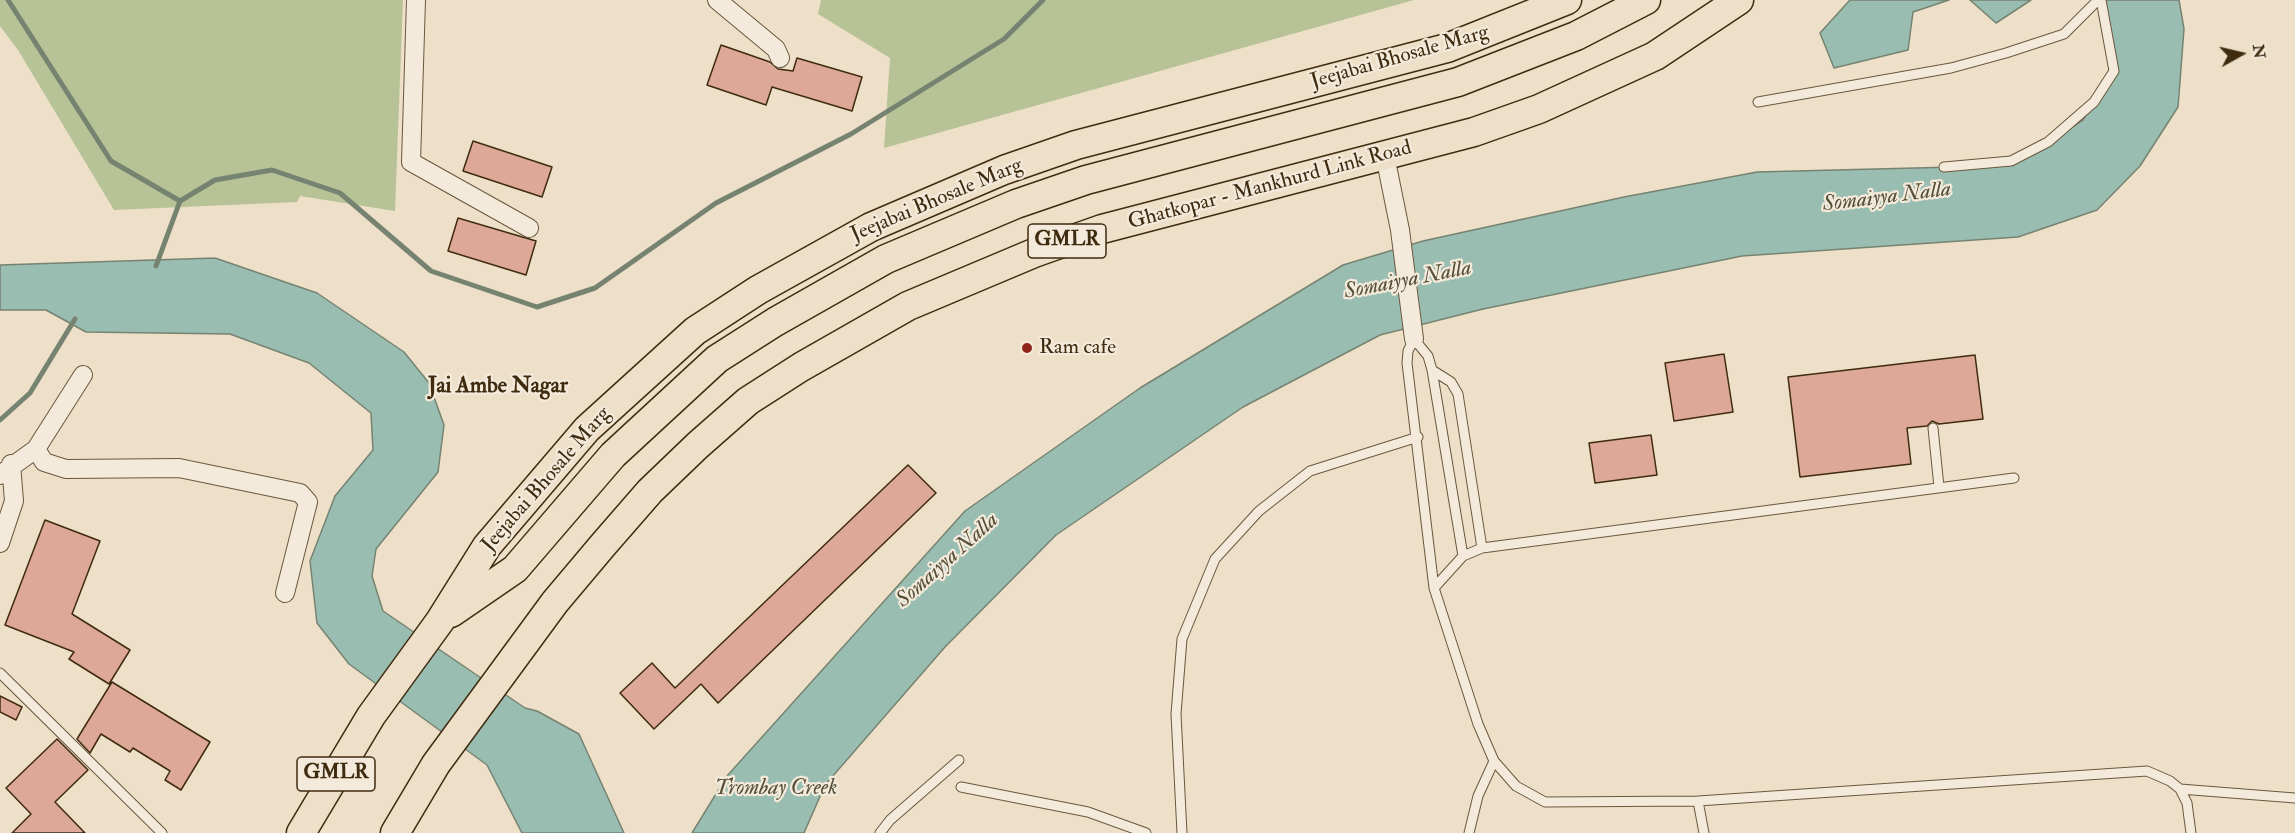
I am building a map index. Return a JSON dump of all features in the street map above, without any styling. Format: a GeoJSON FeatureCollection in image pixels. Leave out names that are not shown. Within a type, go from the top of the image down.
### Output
{"type":"FeatureCollection","features":[{"type":"Feature","properties":{"kind":"highway","name":"Jeejabai Bhosale Marg"},"geometry":{"type":"LineString","coordinates":[[440,621],[487,546],[587,429],[695,331],[814,257],[871,227],[936,198],[1076,145],[1448,48],[1567,0]]}},
{"type":"Feature","properties":{"kind":"highway"},"geometry":{"type":"LineString","coordinates":[[440,621],[515,569],[613,455],[717,359],[831,289],[886,260],[1036,197],[1086,180],[1468,79],[1576,36],[1646,0]]}},
{"type":"Feature","properties":{"kind":"highway","name":"Ghatkopar - Mankhurd Link Road"},"geometry":{"type":"LineString","coordinates":[[395,833],[436,764],[555,602],[650,491],[748,401],[908,306],[1034,253],[1102,229],[1474,132],[1598,83],[1655,56],[1739,0]]}},
{"type":"Feature","properties":{"kind":"highway","name":"GMLR"},"geometry":{"type":"LineString","coordinates":[[301,833],[371,716],[440,621]]}},
{"type":"Feature","properties":{"kind":"street"},"geometry":{"type":"LineString","coordinates":[[416,0],[411,162],[529,228]]}},
{"type":"Feature","properties":{"kind":"street"},"geometry":{"type":"LineString","coordinates":[[717,0],[776,49],[780,58]]}},
{"type":"Feature","properties":{"kind":"street"},"geometry":{"type":"LineString","coordinates":[[1385,156],[1400,230],[1413,335]]}},
{"type":"Feature","properties":{"kind":"street"},"geometry":{"type":"LineString","coordinates":[[0,543],[14,501],[6,469],[36,449],[83,375]]}},
{"type":"Feature","properties":{"kind":"street"},"geometry":{"type":"LineString","coordinates":[[36,449],[44,462],[66,469],[179,468],[300,493],[308,502],[285,593]]}},
{"type":"Feature","properties":{"kind":"lane"},"geometry":{"type":"LineString","coordinates":[[1758,102],[1951,68],[2006,53],[2064,34],[2099,0]]}},
{"type":"Feature","properties":{"kind":"lane"},"geometry":{"type":"LineString","coordinates":[[1944,167],[2011,161],[2048,142],[2094,102],[2114,71],[2099,0]]}},
{"type":"Feature","properties":{"kind":"lane"},"geometry":{"type":"LineString","coordinates":[[1413,335],[1428,356],[1432,370],[1463,556]]}},
{"type":"Feature","properties":{"kind":"lane"},"geometry":{"type":"LineString","coordinates":[[1413,335],[1407,363],[1418,437],[1434,588],[1478,724],[1494,761],[1516,786],[1545,802],[1698,801],[2147,771],[2170,781],[2180,789],[2187,803],[2191,833]]}},
{"type":"Feature","properties":{"kind":"lane"},"geometry":{"type":"LineString","coordinates":[[1432,370],[1451,382],[1458,394],[1482,548]]}},
{"type":"Feature","properties":{"kind":"lane"},"geometry":{"type":"LineString","coordinates":[[1933,428],[1939,487]]}},
{"type":"Feature","properties":{"kind":"lane"},"geometry":{"type":"LineString","coordinates":[[1182,833],[1176,714],[1182,639],[1215,560],[1259,511],[1310,471],[1418,437]]}},
{"type":"Feature","properties":{"kind":"lane"},"geometry":{"type":"LineString","coordinates":[[1434,588],[1463,556],[1482,548],[2014,477]]}},
{"type":"Feature","properties":{"kind":"lane"},"geometry":{"type":"LineString","coordinates":[[0,673],[162,833]]}},
{"type":"Feature","properties":{"kind":"lane"},"geometry":{"type":"LineString","coordinates":[[880,833],[890,820],[959,760]]}},
{"type":"Feature","properties":{"kind":"lane"},"geometry":{"type":"LineString","coordinates":[[1469,833],[1478,796],[1494,761]]}},
{"type":"Feature","properties":{"kind":"lane"},"geometry":{"type":"LineString","coordinates":[[961,787],[1088,812],[1146,833]]}},
{"type":"Feature","properties":{"kind":"lane"},"geometry":{"type":"LineString","coordinates":[[2180,789],[2295,798]]}},
{"type":"Feature","properties":{"kind":"lane"},"geometry":{"type":"LineString","coordinates":[[1698,801],[1704,833]]}},
{"type":"Feature","properties":{"kind":"green space"},"geometry":{"type":"Polygon","coordinates":[[[0,0],[403,0],[395,211],[300,196],[297,202],[114,210],[18,50],[0,26],[0,0]]]}},
{"type":"Feature","properties":{"kind":"green space"},"geometry":{"type":"Polygon","coordinates":[[[821,0],[1414,0],[884,148],[890,58],[818,14],[821,0]]]}},
{"type":"Feature","properties":{"kind":"water"},"geometry":{"type":"Polygon","coordinates":[[[1850,0],[1949,0],[1913,12],[1908,50],[1834,68],[1820,33],[1850,0]]]}},
{"type":"Feature","properties":{"kind":"water"},"geometry":{"type":"Polygon","coordinates":[[[1970,0],[2031,0],[1996,23],[1970,0]]]}},
{"type":"Feature","properties":{"kind":"water","name":"Trombay Creek"},"geometry":{"type":"Polygon","coordinates":[[[2101,0],[2179,0],[2184,29],[2178,107],[2140,166],[2097,210],[2018,237],[1742,256],[1483,309],[1380,335],[1243,407],[1056,535],[945,647],[825,785],[804,833],[692,833],[727,776],[965,511],[1140,388],[1343,265],[1423,241],[1624,197],[1757,172],[1955,167],[2020,160],[2083,120],[2114,71],[2101,0]]]}},
{"type":"Feature","properties":{"kind":"water"},"geometry":{"type":"Polygon","coordinates":[[[215,258],[317,293],[404,352],[429,383],[444,425],[438,472],[376,549],[372,576],[383,611],[525,708],[537,711],[579,734],[624,833],[522,833],[487,765],[349,664],[317,623],[310,561],[335,496],[373,450],[371,413],[309,363],[230,334],[86,332],[46,310],[0,310],[0,265],[215,258]]]}},
{"type":"Feature","properties":{"kind":"building"},"geometry":{"type":"Polygon","coordinates":[[[721,45],[770,62],[778,69],[793,71],[797,58],[862,77],[852,111],[772,87],[766,105],[707,85],[721,45]]]}},
{"type":"Feature","properties":{"kind":"building"},"geometry":{"type":"Polygon","coordinates":[[[473,141],[552,167],[542,197],[463,171],[473,141]]]}},
{"type":"Feature","properties":{"kind":"building"},"geometry":{"type":"Polygon","coordinates":[[[458,218],[536,241],[526,275],[448,251],[458,218]]]}},
{"type":"Feature","properties":{"kind":"building"},"geometry":{"type":"Polygon","coordinates":[[[1724,354],[1733,412],[1674,421],[1665,363],[1724,354]]]}},
{"type":"Feature","properties":{"kind":"building"},"geometry":{"type":"Polygon","coordinates":[[[1975,355],[1983,419],[1939,424],[1932,421],[1927,426],[1907,428],[1911,464],[1800,477],[1788,377],[1975,355]]]}},
{"type":"Feature","properties":{"kind":"building"},"geometry":{"type":"Polygon","coordinates":[[[1651,435],[1657,475],[1595,483],[1589,443],[1651,435]]]}},
{"type":"Feature","properties":{"kind":"building"},"geometry":{"type":"Polygon","coordinates":[[[908,465],[936,493],[718,703],[701,684],[654,729],[620,693],[652,663],[675,688],[908,465]]]}},
{"type":"Feature","properties":{"kind":"building"},"geometry":{"type":"Polygon","coordinates":[[[45,520],[100,541],[72,614],[130,650],[109,684],[69,659],[74,652],[5,625],[45,520]]]}},
{"type":"Feature","properties":{"kind":"building"},"geometry":{"type":"Polygon","coordinates":[[[112,682],[210,742],[181,790],[165,780],[170,771],[133,748],[130,752],[101,734],[90,753],[77,739],[112,682]]]}},
{"type":"Feature","properties":{"kind":"building"},"geometry":{"type":"Polygon","coordinates":[[[0,696],[22,707],[16,720],[0,712],[0,696]]]}},
{"type":"Feature","properties":{"kind":"building"},"geometry":{"type":"Polygon","coordinates":[[[57,739],[88,770],[55,802],[85,833],[12,833],[31,814],[6,788],[57,739]]]}},
{"type":"Feature","properties":{"kind":"waterway"},"geometry":{"type":"LineString","coordinates":[[8,0],[111,161],[180,201]]}},
{"type":"Feature","properties":{"kind":"waterway"},"geometry":{"type":"LineString","coordinates":[[156,266],[180,201],[215,180],[272,170],[340,193],[431,271],[537,307],[595,288],[716,203],[851,134],[1004,39],[1043,0]]}},
{"type":"Feature","properties":{"kind":"waterway"},"geometry":{"type":"LineString","coordinates":[[0,420],[30,393],[75,319]]}},
{"type":"Feature","properties":{"kind":"place","name":"Ram cafe"},"geometry":{"type":"Point","coordinates":[1027,348]}},
{"type":"Feature","properties":{"kind":"district","name":"Jai Ambe Nagar"},"geometry":{"type":"Point","coordinates":[498,387]}},
{"type":"Feature","properties":{"kind":"water label","name":"Somaiyya Nalla"},"geometry":{"type":"Point","coordinates":[1887,198]}},
{"type":"Feature","properties":{"kind":"water label","name":"Somaiyya Nalla"},"geometry":{"type":"Point","coordinates":[1408,281]}},
{"type":"Feature","properties":{"kind":"water label","name":"Somaiyya Nalla"},"geometry":{"type":"Point","coordinates":[948,561]}}]}
